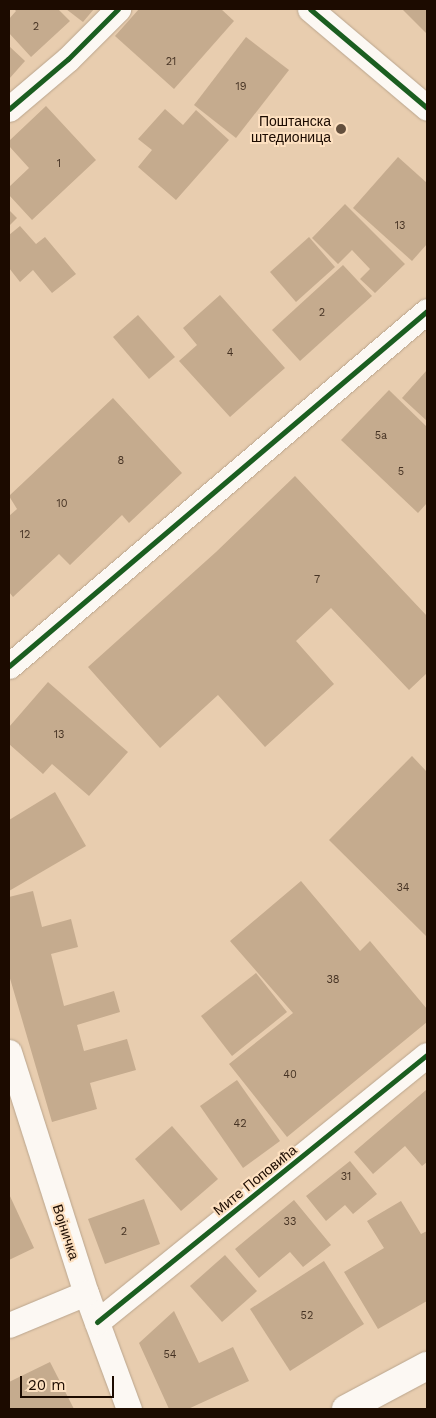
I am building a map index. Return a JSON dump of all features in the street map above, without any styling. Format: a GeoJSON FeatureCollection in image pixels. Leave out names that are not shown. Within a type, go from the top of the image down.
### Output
{"type":"FeatureCollection","features":[{"type":"Feature","properties":{"kind":"main road"},"geometry":{"type":"LineString","coordinates":[[356,1407],[427,1366]]}},
{"type":"Feature","properties":{"kind":"street"},"geometry":{"type":"LineString","coordinates":[[9,109],[68,59],[118,9]]}},
{"type":"Feature","properties":{"kind":"street"},"geometry":{"type":"LineString","coordinates":[[310,9],[427,108]]}},
{"type":"Feature","properties":{"kind":"street"},"geometry":{"type":"LineString","coordinates":[[9,666],[427,311]]}},
{"type":"Feature","properties":{"kind":"street","name":"Војничка"},"geometry":{"type":"LineString","coordinates":[[9,1052],[86,1293],[129,1409]]}},
{"type":"Feature","properties":{"kind":"street","name":"Мите Поповића"},"geometry":{"type":"LineString","coordinates":[[97,1322],[427,1055]]}},
{"type":"Feature","properties":{"kind":"street"},"geometry":{"type":"LineString","coordinates":[[9,1325],[86,1293]]}},
{"type":"Feature","properties":{"kind":"building"},"geometry":{"type":"Polygon","coordinates":[[[14,9],[58,9],[70,21],[31,57],[9,33],[9,19],[16,11],[14,9]]]}},
{"type":"Feature","properties":{"kind":"building"},"geometry":{"type":"Polygon","coordinates":[[[66,9],[94,9],[83,22],[66,9]]]}},
{"type":"Feature","properties":{"kind":"building"},"geometry":{"type":"Polygon","coordinates":[[[139,9],[221,9],[234,21],[174,89],[115,36],[139,9]]]}},
{"type":"Feature","properties":{"kind":"building"},"geometry":{"type":"Polygon","coordinates":[[[402,9],[427,9],[427,34],[402,9]]]}},
{"type":"Feature","properties":{"kind":"building"},"geometry":{"type":"Polygon","coordinates":[[[246,37],[289,70],[236,138],[194,105],[246,37]]]}},
{"type":"Feature","properties":{"kind":"building"},"geometry":{"type":"Polygon","coordinates":[[[9,46],[25,61],[9,79],[9,46]]]}},
{"type":"Feature","properties":{"kind":"building"},"geometry":{"type":"Polygon","coordinates":[[[46,106],[96,160],[32,220],[9,195],[9,187],[29,168],[9,146],[9,141],[46,106]]]}},
{"type":"Feature","properties":{"kind":"building"},"geometry":{"type":"Polygon","coordinates":[[[165,109],[183,125],[196,110],[229,140],[176,200],[138,167],[152,150],[138,139],[165,109]]]}},
{"type":"Feature","properties":{"kind":"building"},"geometry":{"type":"Polygon","coordinates":[[[398,157],[427,183],[427,244],[412,261],[353,208],[398,157]]]}},
{"type":"Feature","properties":{"kind":"building"},"geometry":{"type":"Polygon","coordinates":[[[345,204],[405,264],[375,293],[360,279],[370,269],[352,250],[338,264],[312,238],[345,204]]]}},
{"type":"Feature","properties":{"kind":"building"},"geometry":{"type":"Polygon","coordinates":[[[9,210],[17,218],[9,226],[9,210]]]}},
{"type":"Feature","properties":{"kind":"building"},"geometry":{"type":"Polygon","coordinates":[[[20,226],[36,244],[45,237],[76,274],[52,293],[33,270],[20,282],[9,268],[9,235],[20,226]]]}},
{"type":"Feature","properties":{"kind":"building"},"geometry":{"type":"Polygon","coordinates":[[[309,237],[335,267],[296,302],[270,272],[309,237]]]}},
{"type":"Feature","properties":{"kind":"building"},"geometry":{"type":"Polygon","coordinates":[[[343,265],[372,296],[300,361],[272,330],[343,265]]]}},
{"type":"Feature","properties":{"kind":"building"},"geometry":{"type":"Polygon","coordinates":[[[220,295],[285,368],[230,417],[179,361],[197,345],[183,328],[220,295]]]}},
{"type":"Feature","properties":{"kind":"building"},"geometry":{"type":"Polygon","coordinates":[[[138,315],[175,357],[149,379],[113,337],[138,315]]]}},
{"type":"Feature","properties":{"kind":"building"},"geometry":{"type":"Polygon","coordinates":[[[427,370],[427,421],[402,398],[427,370]]]}},
{"type":"Feature","properties":{"kind":"building"},"geometry":{"type":"Polygon","coordinates":[[[389,390],[427,427],[427,503],[418,513],[341,440],[389,390]]]}},
{"type":"Feature","properties":{"kind":"building"},"geometry":{"type":"Polygon","coordinates":[[[113,398],[182,473],[129,523],[122,515],[70,565],[59,554],[13,597],[9,592],[9,516],[17,509],[9,496],[113,398]]]}},
{"type":"Feature","properties":{"kind":"building"},"geometry":{"type":"Polygon","coordinates":[[[295,476],[427,616],[427,673],[409,690],[331,608],[296,641],[334,684],[265,747],[218,695],[160,748],[88,667],[216,552],[295,476]]]}},
{"type":"Feature","properties":{"kind":"building"},"geometry":{"type":"Polygon","coordinates":[[[48,682],[128,752],[89,796],[52,764],[43,774],[9,744],[9,727],[48,682]]]}},
{"type":"Feature","properties":{"kind":"building"},"geometry":{"type":"Polygon","coordinates":[[[412,756],[427,772],[427,937],[329,840],[412,756]]]}},
{"type":"Feature","properties":{"kind":"building"},"geometry":{"type":"Polygon","coordinates":[[[55,792],[86,846],[9,891],[9,820],[55,792]]]}},
{"type":"Feature","properties":{"kind":"building"},"geometry":{"type":"Polygon","coordinates":[[[301,881],[360,951],[370,941],[427,1009],[427,1022],[287,1137],[229,1064],[293,1013],[230,941],[301,881]]]}},
{"type":"Feature","properties":{"kind":"building"},"geometry":{"type":"Polygon","coordinates":[[[33,891],[42,927],[71,919],[78,947],[51,954],[64,1006],[114,991],[120,1012],[77,1025],[84,1051],[127,1039],[136,1070],[90,1083],[97,1109],[52,1122],[9,975],[9,897],[33,891]]]}},
{"type":"Feature","properties":{"kind":"building"},"geometry":{"type":"Polygon","coordinates":[[[256,973],[287,1012],[232,1056],[201,1016],[256,973]]]}},
{"type":"Feature","properties":{"kind":"building"},"geometry":{"type":"Polygon","coordinates":[[[237,1080],[280,1141],[243,1168],[200,1106],[237,1080]]]}},
{"type":"Feature","properties":{"kind":"building"},"geometry":{"type":"Polygon","coordinates":[[[426,1090],[427,1162],[422,1166],[405,1146],[373,1174],[354,1152],[426,1090]]]}},
{"type":"Feature","properties":{"kind":"building"},"geometry":{"type":"Polygon","coordinates":[[[172,1126],[218,1179],[181,1211],[135,1159],[172,1126]]]}},
{"type":"Feature","properties":{"kind":"building"},"geometry":{"type":"Polygon","coordinates":[[[350,1161],[377,1194],[353,1214],[345,1205],[326,1221],[306,1196],[350,1161]]]}},
{"type":"Feature","properties":{"kind":"building"},"geometry":{"type":"Polygon","coordinates":[[[9,1194],[34,1248],[9,1260],[9,1194]]]}},
{"type":"Feature","properties":{"kind":"building"},"geometry":{"type":"Polygon","coordinates":[[[144,1199],[160,1244],[105,1264],[88,1219],[144,1199]]]}},
{"type":"Feature","properties":{"kind":"building"},"geometry":{"type":"Polygon","coordinates":[[[294,1200],[331,1245],[303,1267],[290,1252],[259,1278],[235,1249],[294,1200]]]}},
{"type":"Feature","properties":{"kind":"building"},"geometry":{"type":"Polygon","coordinates":[[[401,1201],[421,1234],[427,1231],[427,1301],[378,1329],[344,1272],[384,1248],[367,1221],[401,1201]]]}},
{"type":"Feature","properties":{"kind":"building"},"geometry":{"type":"Polygon","coordinates":[[[225,1255],[257,1291],[222,1322],[190,1286],[225,1255]]]}},
{"type":"Feature","properties":{"kind":"building"},"geometry":{"type":"Polygon","coordinates":[[[324,1261],[364,1324],[290,1371],[250,1309],[324,1261]]]}},
{"type":"Feature","properties":{"kind":"building"},"geometry":{"type":"Polygon","coordinates":[[[174,1311],[199,1363],[233,1347],[249,1381],[188,1409],[169,1409],[139,1343],[174,1311]]]}},
{"type":"Feature","properties":{"kind":"building"},"geometry":{"type":"Polygon","coordinates":[[[50,1362],[74,1409],[9,1409],[9,1382],[50,1362]]]}},
{"type":"Feature","properties":{"kind":"cycle path"},"geometry":{"type":"LineString","coordinates":[[9,109],[68,59],[118,9]]}},
{"type":"Feature","properties":{"kind":"cycle path"},"geometry":{"type":"LineString","coordinates":[[310,9],[427,108]]}},
{"type":"Feature","properties":{"kind":"cycle path"},"geometry":{"type":"LineString","coordinates":[[9,666],[427,311]]}},
{"type":"Feature","properties":{"kind":"cycle path"},"geometry":{"type":"LineString","coordinates":[[97,1322],[427,1055]]}},
{"type":"Feature","properties":{"kind":"place","name":"Поштанска штедионица"},"geometry":{"type":"Point","coordinates":[341,129]}}]}
